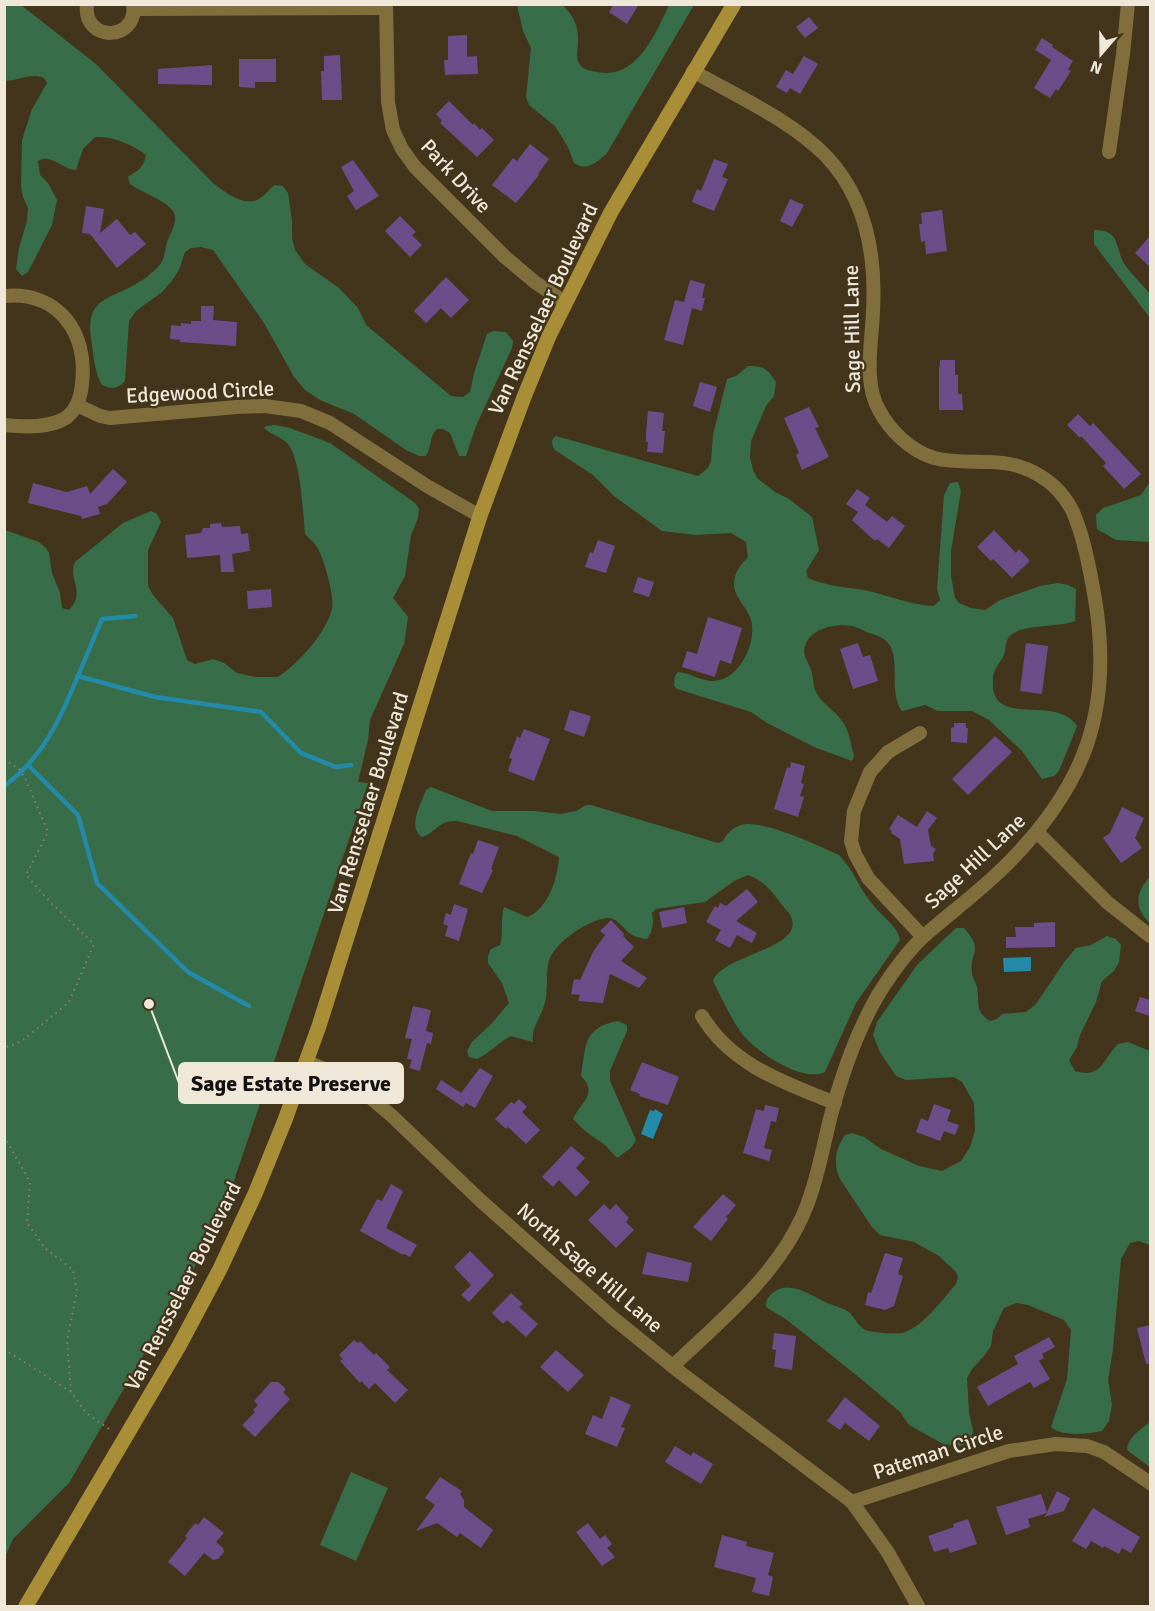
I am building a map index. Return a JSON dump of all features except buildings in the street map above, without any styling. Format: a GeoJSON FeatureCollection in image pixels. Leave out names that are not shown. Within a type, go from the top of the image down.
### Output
{"type":"FeatureCollection","features":[{"type":"Feature","properties":{"kind":"main road","name":"Van Rensselaer Boulevard"},"geometry":{"type":"LineString","coordinates":[[26,1606],[179,1346],[220,1269],[262,1178],[307,1062],[480,516],[519,408],[565,302],[615,203],[734,4]]}},
{"type":"Feature","properties":{"kind":"street"},"geometry":{"type":"LineString","coordinates":[[87,4],[87,16],[91,24],[106,33],[120,32],[128,26],[132,18],[133,7],[386,6]]}},
{"type":"Feature","properties":{"kind":"street"},"geometry":{"type":"LineString","coordinates":[[1109,152],[1128,4]]}},
{"type":"Feature","properties":{"kind":"street","name":"Park Drive"},"geometry":{"type":"LineString","coordinates":[[386,6],[387,102],[393,130],[402,149],[415,168],[505,257],[536,283],[565,302]]}},
{"type":"Feature","properties":{"kind":"street","name":"Sage Hill Lane"},"geometry":{"type":"LineString","coordinates":[[673,1366],[756,1284],[791,1238],[806,1209],[835,1102],[851,1054],[869,1012],[896,968],[923,937],[973,897],[1038,833],[1056,807],[1082,757],[1091,732],[1100,688],[1102,658],[1098,616],[1086,552],[1072,512],[1059,492],[1035,473],[1003,463],[965,462],[933,457],[906,442],[889,425],[877,408],[871,383],[874,277],[870,246],[858,207],[849,189],[825,156],[806,139],[782,122],[693,71]]}},
{"type":"Feature","properties":{"kind":"street"},"geometry":{"type":"LineString","coordinates":[[4,296],[30,297],[46,303],[60,313],[71,326],[78,341],[83,371],[80,397],[77,405],[66,418],[54,422],[19,426],[4,425]]}},
{"type":"Feature","properties":{"kind":"street","name":"Edgewood Circle"},"geometry":{"type":"LineString","coordinates":[[77,405],[100,416],[110,418],[256,406],[301,411],[330,423],[427,486],[480,516]]}},
{"type":"Feature","properties":{"kind":"street","name":"Sage Hill Lane"},"geometry":{"type":"LineString","coordinates":[[920,733],[888,752],[870,772],[854,811],[851,840],[855,854],[868,878],[923,937]]}},
{"type":"Feature","properties":{"kind":"street"},"geometry":{"type":"LineString","coordinates":[[1038,833],[1108,903],[1150,936]]}},
{"type":"Feature","properties":{"kind":"street"},"geometry":{"type":"LineString","coordinates":[[702,1016],[736,1056],[773,1077],[835,1102]]}},
{"type":"Feature","properties":{"kind":"street","name":"North Sage Hill Lane"},"geometry":{"type":"LineString","coordinates":[[307,1062],[337,1074],[383,1108],[481,1201],[613,1318],[852,1502]]}},
{"type":"Feature","properties":{"kind":"street","name":"Pateman Circle"},"geometry":{"type":"LineString","coordinates":[[918,1606],[877,1535],[852,1502],[1009,1451],[1056,1444],[1087,1446],[1104,1452],[1150,1483]]}},
{"type":"Feature","properties":{"kind":"path"},"geometry":{"type":"LineString","coordinates":[[4,759],[19,768],[48,832],[26,876],[94,944],[69,1002],[22,1041],[4,1048]]}},
{"type":"Feature","properties":{"kind":"path"},"geometry":{"type":"LineString","coordinates":[[4,1136],[30,1182],[27,1223],[45,1248],[73,1270],[77,1291],[67,1340],[71,1392]]}},
{"type":"Feature","properties":{"kind":"path"},"geometry":{"type":"LineString","coordinates":[[4,1349],[71,1392],[86,1413],[125,1440]]}},
{"type":"Feature","properties":{"kind":"green space"},"geometry":{"type":"Polygon","coordinates":[[[4,5],[21,5],[96,64],[213,183],[227,193],[243,201],[254,201],[262,197],[274,185],[283,186],[288,193],[295,250],[305,264],[339,288],[358,308],[366,325],[451,396],[463,397],[470,392],[487,334],[493,331],[506,332],[513,341],[512,348],[476,426],[466,456],[459,456],[450,433],[437,429],[426,456],[419,456],[406,450],[354,414],[320,400],[305,390],[294,377],[264,323],[213,250],[201,247],[191,248],[185,252],[179,270],[171,282],[162,292],[136,311],[129,321],[125,381],[115,388],[102,385],[93,355],[90,328],[92,315],[104,300],[136,284],[160,265],[175,217],[173,211],[164,203],[130,184],[128,177],[142,166],[146,155],[122,142],[95,137],[83,149],[76,170],[48,159],[38,161],[40,175],[48,183],[57,200],[52,225],[28,272],[22,276],[16,269],[28,208],[21,187],[22,140],[32,109],[47,83],[39,76],[5,81],[4,5]]]}},
{"type":"Feature","properties":{"kind":"green space"},"geometry":{"type":"Polygon","coordinates":[[[517,5],[562,5],[569,12],[576,26],[577,57],[580,65],[590,71],[611,73],[623,69],[643,52],[658,29],[669,5],[694,5],[607,153],[592,165],[579,166],[574,163],[568,147],[555,126],[529,105],[526,97],[531,48],[523,31],[517,5]]]}},
{"type":"Feature","properties":{"kind":"green space"},"geometry":{"type":"Polygon","coordinates":[[[1094,230],[1109,233],[1113,237],[1125,265],[1150,294],[1150,318],[1094,244],[1094,230]]]}},
{"type":"Feature","properties":{"kind":"green space"},"geometry":{"type":"Polygon","coordinates":[[[748,366],[765,369],[776,382],[774,396],[766,406],[751,441],[750,457],[753,470],[757,478],[812,517],[819,550],[806,571],[808,578],[829,585],[864,590],[907,602],[934,606],[940,600],[937,589],[944,495],[950,483],[958,482],[961,491],[951,551],[951,576],[955,598],[959,603],[985,610],[1000,600],[1040,586],[1058,583],[1076,589],[1075,621],[1022,630],[1009,637],[1004,655],[993,677],[993,688],[997,699],[1005,706],[1056,712],[1068,717],[1077,726],[1059,771],[1054,776],[1042,779],[1022,751],[989,720],[972,711],[938,711],[925,705],[902,711],[896,695],[894,659],[889,644],[880,637],[846,625],[831,626],[818,631],[808,640],[804,652],[817,694],[839,717],[846,728],[854,756],[852,761],[814,747],[767,723],[751,712],[677,689],[674,686],[678,672],[709,681],[723,679],[739,667],[745,658],[752,637],[752,626],[750,617],[736,593],[734,580],[740,566],[748,557],[746,542],[731,533],[696,535],[662,531],[614,496],[593,475],[555,450],[552,441],[556,436],[698,476],[708,468],[711,461],[713,435],[727,379],[736,376],[748,366]]]}},
{"type":"Feature","properties":{"kind":"green space"},"geometry":{"type":"Polygon","coordinates":[[[275,425],[290,428],[330,443],[415,503],[419,509],[411,535],[405,576],[393,598],[408,617],[404,644],[370,720],[368,740],[358,782],[368,783],[219,1225],[69,1483],[13,1539],[5,1557],[5,530],[39,542],[46,548],[60,593],[62,608],[69,610],[74,603],[77,591],[73,575],[75,562],[123,523],[151,511],[157,514],[161,522],[148,550],[148,586],[173,618],[187,660],[195,664],[213,659],[224,663],[237,673],[255,677],[278,677],[294,664],[318,638],[329,618],[333,604],[320,552],[305,534],[301,487],[296,462],[288,444],[264,428],[275,425]]]}},
{"type":"Feature","properties":{"kind":"green space"},"geometry":{"type":"Polygon","coordinates":[[[1150,482],[1150,542],[1116,540],[1097,529],[1096,515],[1103,508],[1141,495],[1150,482]]]}},
{"type":"Feature","properties":{"kind":"green space"},"geometry":{"type":"Polygon","coordinates":[[[431,787],[492,811],[535,811],[560,814],[591,805],[718,843],[723,841],[733,829],[745,824],[782,831],[839,855],[869,900],[896,930],[900,940],[856,1003],[825,1072],[815,1074],[793,1070],[758,1050],[739,1029],[713,981],[719,972],[786,937],[792,928],[790,916],[772,892],[759,880],[748,875],[734,881],[705,902],[656,909],[652,913],[653,927],[647,939],[634,936],[618,922],[608,918],[590,923],[571,934],[550,957],[544,1007],[535,1026],[533,1042],[511,1036],[477,1059],[469,1057],[467,1051],[472,1042],[509,1003],[502,983],[488,963],[491,949],[500,945],[504,907],[527,917],[541,907],[554,883],[559,857],[517,836],[457,821],[446,822],[422,837],[416,828],[416,815],[426,790],[431,787]]]}},
{"type":"Feature","properties":{"kind":"green space"},"geometry":{"type":"Polygon","coordinates":[[[1150,877],[1150,923],[1141,912],[1138,900],[1141,889],[1150,877]]]}},
{"type":"Feature","properties":{"kind":"green space"},"geometry":{"type":"Polygon","coordinates":[[[956,928],[964,928],[974,942],[972,973],[977,987],[980,1010],[990,1021],[1002,1014],[1026,1012],[1036,1004],[1076,948],[1091,945],[1107,936],[1116,939],[1121,945],[1119,962],[1114,971],[1102,981],[1096,1002],[1069,1060],[1075,1071],[1084,1073],[1101,1066],[1118,1044],[1128,1042],[1150,1051],[1150,1245],[1139,1241],[1130,1243],[1121,1259],[1108,1380],[1112,1405],[1109,1421],[1102,1431],[1083,1434],[1068,1433],[1051,1427],[1067,1379],[1071,1330],[1064,1320],[1028,1305],[1016,1303],[1004,1308],[993,1331],[991,1346],[967,1378],[969,1413],[973,1430],[971,1440],[961,1446],[943,1444],[909,1425],[900,1412],[860,1378],[787,1320],[766,1307],[768,1298],[774,1292],[793,1288],[847,1311],[865,1330],[902,1333],[924,1320],[956,1284],[958,1277],[956,1272],[939,1256],[914,1242],[880,1235],[872,1227],[840,1179],[836,1162],[837,1151],[842,1140],[845,1135],[852,1133],[919,1166],[942,1171],[961,1161],[970,1147],[975,1131],[974,1103],[962,1082],[954,1077],[906,1080],[896,1076],[880,1052],[873,1035],[877,1022],[917,965],[956,928]]]}},
{"type":"Feature","properties":{"kind":"green space"},"geometry":{"type":"Polygon","coordinates":[[[618,1021],[627,1025],[627,1031],[610,1071],[610,1081],[636,1140],[631,1148],[617,1158],[573,1119],[588,1093],[586,1082],[581,1076],[588,1040],[598,1028],[618,1021]]]}},
{"type":"Feature","properties":{"kind":"green space"},"geometry":{"type":"Polygon","coordinates":[[[1150,1422],[1150,1467],[1127,1450],[1132,1437],[1150,1422]]]}},
{"type":"Feature","properties":{"kind":"green space"},"geometry":{"type":"Polygon","coordinates":[[[351,1472],[388,1488],[356,1561],[320,1545],[351,1472]]]}},
{"type":"Feature","properties":{"kind":"water"},"geometry":{"type":"Polygon","coordinates":[[[1031,957],[1031,971],[1004,972],[1003,958],[1031,957]]]}},
{"type":"Feature","properties":{"kind":"water"},"geometry":{"type":"Polygon","coordinates":[[[655,1109],[663,1114],[653,1139],[641,1134],[650,1110],[655,1109]]]}},
{"type":"Feature","properties":{"kind":"waterway"},"geometry":{"type":"LineString","coordinates":[[78,676],[102,619],[135,616]]}},
{"type":"Feature","properties":{"kind":"waterway"},"geometry":{"type":"LineString","coordinates":[[4,786],[18,775],[49,737],[78,676],[155,697],[261,712],[301,753],[336,767],[351,765]]}},
{"type":"Feature","properties":{"kind":"waterway"},"geometry":{"type":"LineString","coordinates":[[29,766],[78,815],[97,883],[188,972],[249,1006]]}},
{"type":"Feature","properties":{"kind":"place","name":"Sage Estate Preserve"},"geometry":{"type":"Point","coordinates":[149,1004]}}]}
